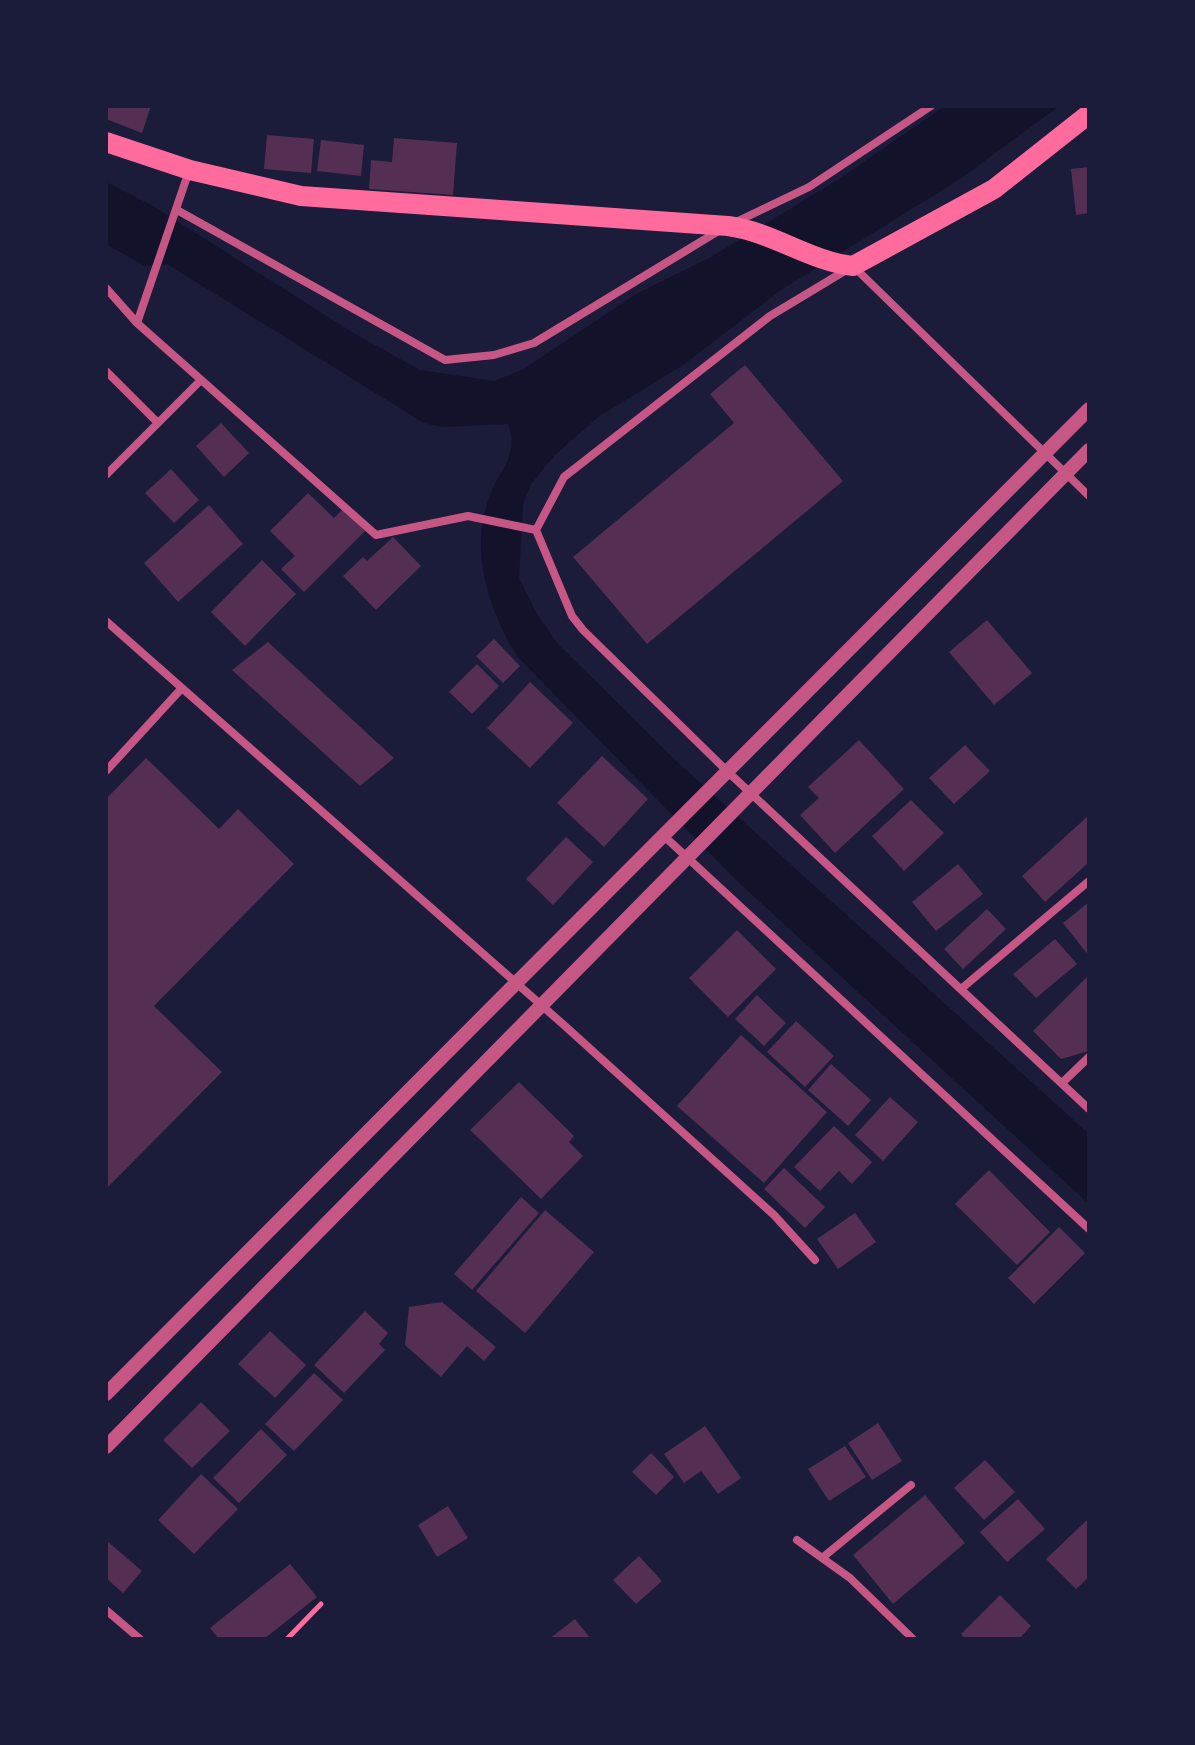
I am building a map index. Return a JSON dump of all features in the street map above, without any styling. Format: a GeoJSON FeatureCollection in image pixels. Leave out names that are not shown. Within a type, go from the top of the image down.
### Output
{"type":"FeatureCollection","features":[{"type":"Feature","properties":{"kind":"main road"},"geometry":{"type":"LineString","coordinates":[[106,142],[190,170],[301,196],[728,226],[755,230],[830,264],[853,266],[994,189],[1089,114]]}},
{"type":"Feature","properties":{"kind":"street"},"geometry":{"type":"LineString","coordinates":[[177,210],[445,360],[494,355],[534,343],[728,226],[809,187],[931,106]]}},
{"type":"Feature","properties":{"kind":"street"},"geometry":{"type":"LineString","coordinates":[[137,323],[190,170]]}},
{"type":"Feature","properties":{"kind":"street"},"geometry":{"type":"LineString","coordinates":[[534,530],[564,477],[770,316],[853,266],[1089,496]]}},
{"type":"Feature","properties":{"kind":"street"},"geometry":{"type":"LineString","coordinates":[[106,288],[137,323],[376,535],[468,516],[534,530]]}},
{"type":"Feature","properties":{"kind":"street"},"geometry":{"type":"LineString","coordinates":[[106,371],[158,423]]}},
{"type":"Feature","properties":{"kind":"street"},"geometry":{"type":"LineString","coordinates":[[106,475],[201,380]]}},
{"type":"Feature","properties":{"kind":"street"},"geometry":{"type":"LineString","coordinates":[[106,1394],[1089,409]]}},
{"type":"Feature","properties":{"kind":"street"},"geometry":{"type":"LineString","coordinates":[[106,1447],[1089,450]]}},
{"type":"Feature","properties":{"kind":"street"},"geometry":{"type":"LineString","coordinates":[[534,530],[572,616],[750,794],[1089,1109]]}},
{"type":"Feature","properties":{"kind":"street"},"geometry":{"type":"LineString","coordinates":[[106,621],[542,1005],[774,1215],[815,1260]]}},
{"type":"Feature","properties":{"kind":"street"},"geometry":{"type":"LineString","coordinates":[[106,771],[182,688]]}},
{"type":"Feature","properties":{"kind":"street"},"geometry":{"type":"LineString","coordinates":[[665,836],[1089,1229]]}},
{"type":"Feature","properties":{"kind":"street"},"geometry":{"type":"LineString","coordinates":[[961,989],[1089,881]]}},
{"type":"Feature","properties":{"kind":"street"},"geometry":{"type":"LineString","coordinates":[[1062,1083],[1089,1057]]}},
{"type":"Feature","properties":{"kind":"street"},"geometry":{"type":"LineString","coordinates":[[822,1558],[911,1485]]}},
{"type":"Feature","properties":{"kind":"street"},"geometry":{"type":"LineString","coordinates":[[797,1540],[850,1578],[913,1639]]}},
{"type":"Feature","properties":{"kind":"street"},"geometry":{"type":"LineString","coordinates":[[106,1610],[140,1639]]}},
{"type":"Feature","properties":{"kind":"path"},"geometry":{"type":"LineString","coordinates":[[287,1639],[321,1604]]}},
{"type":"Feature","properties":{"kind":"shaded area"},"geometry":{"type":"Polygon","coordinates":[[[945,106],[1059,106],[960,179],[781,290],[683,365],[598,417],[554,456],[531,484],[523,504],[519,578],[536,612],[558,644],[674,759],[1089,1134],[1089,1204],[735,879],[517,656],[491,600],[485,580],[481,539],[489,498],[510,454],[512,445],[508,424],[443,427],[424,423],[167,264],[145,266],[106,244],[106,182],[153,206],[355,334],[420,370],[494,381],[524,369],[638,293],[711,257],[839,179],[945,106]]]}},
{"type":"Feature","properties":{"kind":"building"},"geometry":{"type":"Polygon","coordinates":[[[106,106],[151,106],[142,133],[106,119],[106,106]]]}},
{"type":"Feature","properties":{"kind":"building"},"geometry":{"type":"Polygon","coordinates":[[[267,135],[314,139],[311,173],[264,169],[267,135]]]}},
{"type":"Feature","properties":{"kind":"building"},"geometry":{"type":"Polygon","coordinates":[[[394,138],[457,143],[453,195],[369,189],[371,160],[392,162],[394,138]]]}},
{"type":"Feature","properties":{"kind":"building"},"geometry":{"type":"Polygon","coordinates":[[[321,140],[364,145],[361,176],[317,171],[321,140]]]}},
{"type":"Feature","properties":{"kind":"building"},"geometry":{"type":"Polygon","coordinates":[[[1089,167],[1089,213],[1076,215],[1071,169],[1089,167]]]}},
{"type":"Feature","properties":{"kind":"building"},"geometry":{"type":"Polygon","coordinates":[[[745,365],[843,481],[647,644],[573,557],[734,423],[710,394],[745,365]]]}},
{"type":"Feature","properties":{"kind":"building"},"geometry":{"type":"Polygon","coordinates":[[[221,423],[249,453],[224,477],[196,446],[221,423]]]}},
{"type":"Feature","properties":{"kind":"building"},"geometry":{"type":"Polygon","coordinates":[[[171,469],[199,500],[174,523],[145,493],[171,469]]]}},
{"type":"Feature","properties":{"kind":"building"},"geometry":{"type":"Polygon","coordinates":[[[308,493],[334,518],[343,509],[365,531],[304,592],[281,569],[295,556],[270,531],[308,493]]]}},
{"type":"Feature","properties":{"kind":"building"},"geometry":{"type":"Polygon","coordinates":[[[209,505],[243,544],[178,602],[144,563],[209,505]]]}},
{"type":"Feature","properties":{"kind":"building"},"geometry":{"type":"Polygon","coordinates":[[[393,537],[421,566],[376,610],[343,576],[363,557],[367,561],[393,537]]]}},
{"type":"Feature","properties":{"kind":"building"},"geometry":{"type":"Polygon","coordinates":[[[262,560],[296,594],[245,646],[211,612],[262,560]]]}},
{"type":"Feature","properties":{"kind":"building"},"geometry":{"type":"Polygon","coordinates":[[[987,620],[1032,673],[994,705],[949,652],[987,620]]]}},
{"type":"Feature","properties":{"kind":"building"},"geometry":{"type":"Polygon","coordinates":[[[494,639],[520,666],[503,683],[476,656],[494,639]]]}},
{"type":"Feature","properties":{"kind":"building"},"geometry":{"type":"Polygon","coordinates":[[[268,642],[394,758],[360,786],[232,670],[268,642]]]}},
{"type":"Feature","properties":{"kind":"building"},"geometry":{"type":"Polygon","coordinates":[[[477,664],[499,686],[472,714],[449,692],[477,664]]]}},
{"type":"Feature","properties":{"kind":"building"},"geometry":{"type":"Polygon","coordinates":[[[530,682],[573,723],[530,768],[487,728],[530,682]]]}},
{"type":"Feature","properties":{"kind":"building"},"geometry":{"type":"Polygon","coordinates":[[[859,740],[904,789],[835,853],[800,815],[819,798],[808,787],[859,740]]]}},
{"type":"Feature","properties":{"kind":"building"},"geometry":{"type":"Polygon","coordinates":[[[965,745],[990,771],[954,804],[929,778],[965,745]]]}},
{"type":"Feature","properties":{"kind":"building"},"geometry":{"type":"Polygon","coordinates":[[[602,756],[648,799],[604,847],[557,803],[602,756]]]}},
{"type":"Feature","properties":{"kind":"building"},"geometry":{"type":"Polygon","coordinates":[[[146,758],[219,829],[238,809],[294,864],[154,1006],[222,1072],[106,1189],[106,799],[146,758]]]}},
{"type":"Feature","properties":{"kind":"building"},"geometry":{"type":"Polygon","coordinates":[[[911,800],[944,833],[904,871],[872,836],[911,800]]]}},
{"type":"Feature","properties":{"kind":"building"},"geometry":{"type":"Polygon","coordinates":[[[1089,815],[1089,862],[1045,902],[1022,876],[1089,815]]]}},
{"type":"Feature","properties":{"kind":"building"},"geometry":{"type":"Polygon","coordinates":[[[566,837],[593,862],[553,905],[526,879],[566,837]]]}},
{"type":"Feature","properties":{"kind":"building"},"geometry":{"type":"Polygon","coordinates":[[[958,864],[983,894],[936,931],[912,902],[958,864]]]}},
{"type":"Feature","properties":{"kind":"building"},"geometry":{"type":"Polygon","coordinates":[[[1089,902],[1089,956],[1063,923],[1089,902]]]}},
{"type":"Feature","properties":{"kind":"building"},"geometry":{"type":"Polygon","coordinates":[[[987,909],[1006,929],[963,969],[944,949],[987,909]]]}},
{"type":"Feature","properties":{"kind":"building"},"geometry":{"type":"Polygon","coordinates":[[[737,930],[776,969],[728,1017],[689,978],[737,930]]]}},
{"type":"Feature","properties":{"kind":"building"},"geometry":{"type":"Polygon","coordinates":[[[1055,939],[1077,964],[1036,998],[1013,974],[1055,939]]]}},
{"type":"Feature","properties":{"kind":"building"},"geometry":{"type":"Polygon","coordinates":[[[1089,975],[1089,1051],[1061,1059],[1033,1031],[1089,975]]]}},
{"type":"Feature","properties":{"kind":"building"},"geometry":{"type":"Polygon","coordinates":[[[757,995],[786,1023],[764,1046],[735,1019],[757,995]]]}},
{"type":"Feature","properties":{"kind":"building"},"geometry":{"type":"Polygon","coordinates":[[[796,1021],[834,1056],[805,1087],[767,1052],[796,1021]]]}},
{"type":"Feature","properties":{"kind":"building"},"geometry":{"type":"Polygon","coordinates":[[[741,1035],[827,1112],[764,1183],[677,1106],[741,1035]]]}},
{"type":"Feature","properties":{"kind":"building"},"geometry":{"type":"Polygon","coordinates":[[[831,1064],[871,1100],[848,1126],[808,1090],[831,1064]]]}},
{"type":"Feature","properties":{"kind":"building"},"geometry":{"type":"Polygon","coordinates":[[[519,1082],[574,1136],[569,1142],[583,1156],[541,1199],[470,1130],[519,1082]]]}},
{"type":"Feature","properties":{"kind":"building"},"geometry":{"type":"Polygon","coordinates":[[[890,1097],[918,1122],[883,1161],[855,1135],[890,1097]]]}},
{"type":"Feature","properties":{"kind":"building"},"geometry":{"type":"Polygon","coordinates":[[[834,1126],[872,1162],[852,1184],[839,1171],[820,1191],[794,1167],[834,1126]]]}},
{"type":"Feature","properties":{"kind":"building"},"geometry":{"type":"Polygon","coordinates":[[[784,1168],[825,1207],[805,1228],[764,1189],[784,1168]]]}},
{"type":"Feature","properties":{"kind":"building"},"geometry":{"type":"Polygon","coordinates":[[[989,1170],[1050,1232],[1017,1265],[955,1204],[989,1170]]]}},
{"type":"Feature","properties":{"kind":"building"},"geometry":{"type":"Polygon","coordinates":[[[521,1197],[539,1213],[472,1290],[454,1274],[521,1197]]]}},
{"type":"Feature","properties":{"kind":"building"},"geometry":{"type":"Polygon","coordinates":[[[545,1210],[594,1252],[525,1333],[476,1291],[545,1210]]]}},
{"type":"Feature","properties":{"kind":"building"},"geometry":{"type":"Polygon","coordinates":[[[855,1213],[876,1242],[838,1269],[817,1239],[855,1213]]]}},
{"type":"Feature","properties":{"kind":"building"},"geometry":{"type":"Polygon","coordinates":[[[1059,1227],[1085,1253],[1034,1304],[1008,1278],[1059,1227]]]}},
{"type":"Feature","properties":{"kind":"building"},"geometry":{"type":"Polygon","coordinates":[[[442,1302],[496,1347],[484,1361],[467,1346],[441,1377],[405,1345],[409,1307],[442,1302]]]}},
{"type":"Feature","properties":{"kind":"building"},"geometry":{"type":"Polygon","coordinates":[[[365,1311],[388,1333],[379,1344],[385,1350],[344,1393],[314,1365],[365,1311]]]}},
{"type":"Feature","properties":{"kind":"building"},"geometry":{"type":"Polygon","coordinates":[[[270,1331],[306,1365],[275,1398],[238,1364],[270,1331]]]}},
{"type":"Feature","properties":{"kind":"building"},"geometry":{"type":"Polygon","coordinates":[[[314,1373],[343,1400],[294,1451],[265,1424],[314,1373]]]}},
{"type":"Feature","properties":{"kind":"building"},"geometry":{"type":"Polygon","coordinates":[[[201,1402],[230,1431],[192,1468],[163,1440],[201,1402]]]}},
{"type":"Feature","properties":{"kind":"building"},"geometry":{"type":"Polygon","coordinates":[[[878,1423],[902,1461],[872,1480],[848,1443],[878,1423]]]}},
{"type":"Feature","properties":{"kind":"building"},"geometry":{"type":"Polygon","coordinates":[[[705,1426],[741,1478],[718,1494],[701,1471],[684,1483],[664,1454],[705,1426]]]}},
{"type":"Feature","properties":{"kind":"building"},"geometry":{"type":"Polygon","coordinates":[[[261,1429],[287,1455],[239,1503],[213,1478],[261,1429]]]}},
{"type":"Feature","properties":{"kind":"building"},"geometry":{"type":"Polygon","coordinates":[[[845,1446],[866,1477],[829,1501],[808,1469],[845,1446]]]}},
{"type":"Feature","properties":{"kind":"building"},"geometry":{"type":"Polygon","coordinates":[[[651,1453],[674,1477],[656,1495],[632,1472],[651,1453]]]}},
{"type":"Feature","properties":{"kind":"building"},"geometry":{"type":"Polygon","coordinates":[[[985,1460],[1015,1492],[984,1520],[954,1488],[985,1460]]]}},
{"type":"Feature","properties":{"kind":"building"},"geometry":{"type":"Polygon","coordinates":[[[201,1474],[238,1509],[194,1554],[158,1520],[201,1474]]]}},
{"type":"Feature","properties":{"kind":"building"},"geometry":{"type":"Polygon","coordinates":[[[925,1495],[965,1543],[893,1604],[853,1555],[925,1495]]]}},
{"type":"Feature","properties":{"kind":"building"},"geometry":{"type":"Polygon","coordinates":[[[1018,1499],[1045,1529],[1007,1562],[980,1532],[1018,1499]]]}},
{"type":"Feature","properties":{"kind":"building"},"geometry":{"type":"Polygon","coordinates":[[[448,1506],[468,1538],[437,1557],[418,1525],[448,1506]]]}},
{"type":"Feature","properties":{"kind":"building"},"geometry":{"type":"Polygon","coordinates":[[[1089,1518],[1089,1577],[1076,1589],[1046,1559],[1089,1518]]]}},
{"type":"Feature","properties":{"kind":"building"},"geometry":{"type":"Polygon","coordinates":[[[106,1540],[142,1571],[123,1593],[106,1578],[106,1540]]]}},
{"type":"Feature","properties":{"kind":"building"},"geometry":{"type":"Polygon","coordinates":[[[639,1556],[662,1581],[636,1604],[613,1580],[639,1556]]]}},
{"type":"Feature","properties":{"kind":"building"},"geometry":{"type":"Polygon","coordinates":[[[290,1564],[317,1597],[264,1639],[219,1639],[210,1628],[290,1564]]]}},
{"type":"Feature","properties":{"kind":"building"},"geometry":{"type":"Polygon","coordinates":[[[1000,1595],[1031,1626],[1019,1639],[965,1639],[961,1634],[1000,1595]]]}},
{"type":"Feature","properties":{"kind":"building"},"geometry":{"type":"Polygon","coordinates":[[[575,1619],[591,1639],[549,1639],[575,1619]]]}}]}
